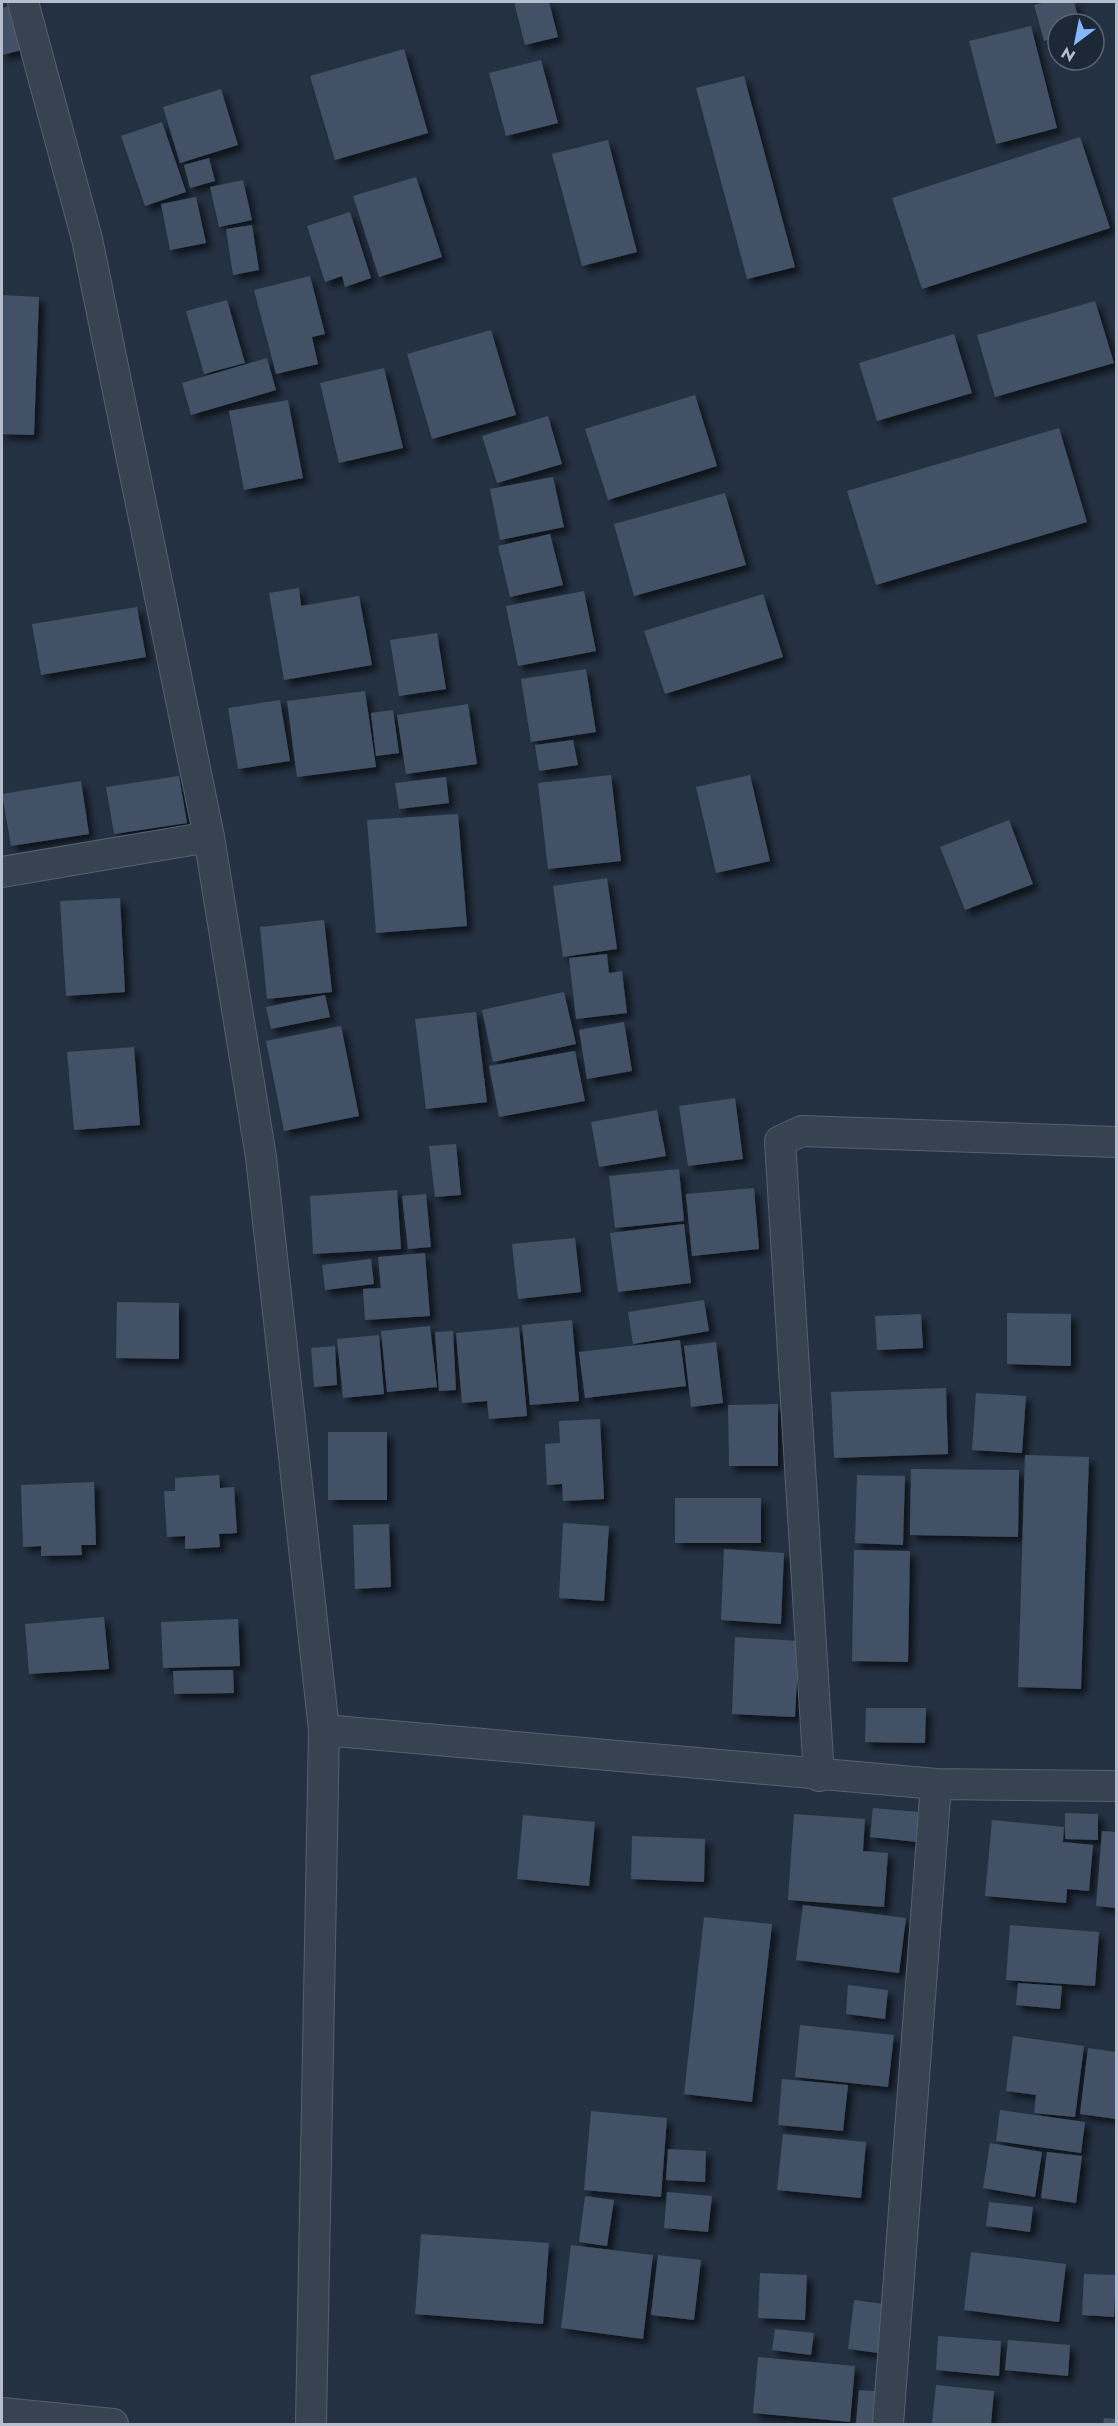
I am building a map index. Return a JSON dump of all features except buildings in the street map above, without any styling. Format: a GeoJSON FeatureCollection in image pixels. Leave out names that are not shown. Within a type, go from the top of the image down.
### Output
{"type":"FeatureCollection","features":[{"type":"Feature","properties":{"kind":"street"},"geometry":{"type":"LineString","coordinates":[[22,2],[87,239],[209,837],[261,1157],[324,1730],[311,2424]]}},
{"type":"Feature","properties":{"kind":"street"},"geometry":{"type":"LineString","coordinates":[[2,872],[209,837]]}},
{"type":"Feature","properties":{"kind":"street"},"geometry":{"type":"LineString","coordinates":[[819,1776],[780,1141],[802,1131],[1116,1142]]}},
{"type":"Feature","properties":{"kind":"street"},"geometry":{"type":"LineString","coordinates":[[324,1730],[819,1776],[936,1784],[1116,1786]]}},
{"type":"Feature","properties":{"kind":"street"},"geometry":{"type":"LineString","coordinates":[[888,2424],[936,1784]]}},
{"type":"Feature","properties":{"kind":"street"},"geometry":{"type":"LineString","coordinates":[[2,2413],[114,2424]]}}]}
